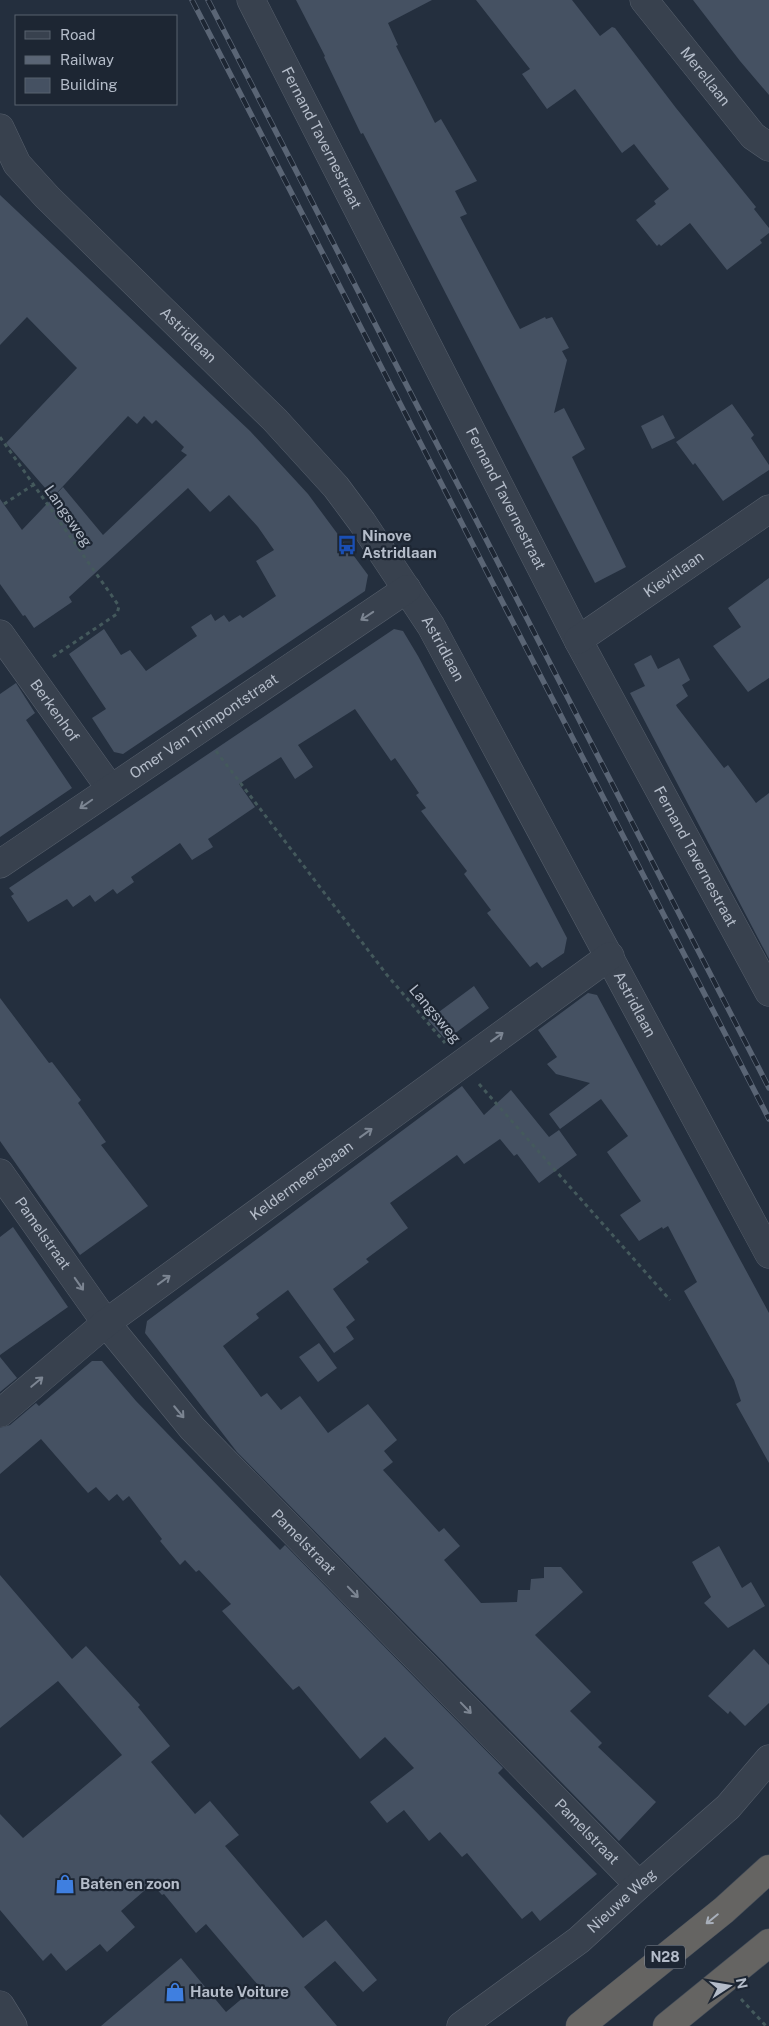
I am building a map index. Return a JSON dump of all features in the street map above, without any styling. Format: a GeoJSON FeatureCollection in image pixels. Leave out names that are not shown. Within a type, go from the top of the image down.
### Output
{"type":"FeatureCollection","features":[{"type":"Feature","properties":{"kind":"highway","name":"N28"},"geometry":{"type":"LineString","coordinates":[[580,2026],[724,1910],[769,1870]]}},
{"type":"Feature","properties":{"kind":"highway"},"geometry":{"type":"LineString","coordinates":[[667,2026],[769,1943]]}},
{"type":"Feature","properties":{"kind":"street","name":"Fernand Tavernestraat"},"geometry":{"type":"LineString","coordinates":[[251,0],[578,640],[769,992]]}},
{"type":"Feature","properties":{"kind":"street","name":"Merellaan"},"geometry":{"type":"LineString","coordinates":[[644,0],[753,136],[769,147]]}},
{"type":"Feature","properties":{"kind":"street","name":"Astridlaan"},"geometry":{"type":"LineString","coordinates":[[0,128],[9,169],[47,197],[309,455],[336,487],[407,589],[436,635],[769,1254]]}},
{"type":"Feature","properties":{"kind":"street","name":"Kievitlaan"},"geometry":{"type":"LineString","coordinates":[[578,640],[769,509]]}},
{"type":"Feature","properties":{"kind":"street","name":"Omer Van Trimpontstraat"},"geometry":{"type":"LineString","coordinates":[[0,864],[407,589]]}},
{"type":"Feature","properties":{"kind":"street","name":"Berkenhof"},"geometry":{"type":"LineString","coordinates":[[0,634],[110,788]]}},
{"type":"Feature","properties":{"kind":"street","name":"Keldermeersbaan"},"geometry":{"type":"LineString","coordinates":[[0,1413],[106,1323],[610,956]]}},
{"type":"Feature","properties":{"kind":"street","name":"Pamelstraat"},"geometry":{"type":"LineString","coordinates":[[0,1173],[106,1323],[192,1428],[639,1885]]}},
{"type":"Feature","properties":{"kind":"street","name":"Nieuwe Weg"},"geometry":{"type":"LineString","coordinates":[[460,2026],[579,1940],[728,1807],[769,1759]]}},
{"type":"Feature","properties":{"kind":"street"},"geometry":{"type":"LineString","coordinates":[[0,2005],[13,2026]]}},
{"type":"Feature","properties":{"kind":"path","name":"Langsweg"},"geometry":{"type":"LineString","coordinates":[[0,437],[119,606],[117,614],[28,673]]}},
{"type":"Feature","properties":{"kind":"path"},"geometry":{"type":"LineString","coordinates":[[4,504],[33,485]]}},
{"type":"Feature","properties":{"kind":"path","name":"Langsweg"},"geometry":{"type":"LineString","coordinates":[[198,729],[388,975],[508,1119],[670,1300]]}},
{"type":"Feature","properties":{"kind":"path"},"geometry":{"type":"LineString","coordinates":[[723,1981],[766,2026]]}},
{"type":"Feature","properties":{"kind":"building"},"geometry":{"type":"Polygon","coordinates":[[[296,0],[432,0],[388,23],[398,45],[396,46],[435,123],[441,119],[477,181],[455,191],[467,214],[460,217],[520,329],[545,317],[546,319],[552,317],[569,348],[562,351],[567,360],[554,413],[564,408],[585,449],[572,457],[626,567],[595,583],[363,133],[361,134],[325,56],[296,0]]]}},
{"type":"Feature","properties":{"kind":"building"},"geometry":{"type":"Polygon","coordinates":[[[476,0],[572,0],[600,36],[612,27],[615,28],[676,108],[756,207],[754,209],[769,228],[769,233],[760,240],[762,243],[727,270],[690,223],[661,246],[659,244],[657,246],[636,220],[656,204],[654,201],[669,189],[634,144],[622,153],[575,89],[547,109],[522,74],[530,69],[476,0]]]}},
{"type":"Feature","properties":{"kind":"building"},"geometry":{"type":"Polygon","coordinates":[[[693,0],[769,0],[769,95],[740,61],[693,0]]]}},
{"type":"Feature","properties":{"kind":"building"},"geometry":{"type":"Polygon","coordinates":[[[0,195],[250,431],[308,494],[368,575],[365,591],[123,754],[114,752],[92,718],[106,709],[69,654],[104,629],[121,655],[130,650],[146,671],[197,636],[191,627],[211,614],[215,621],[224,615],[229,622],[240,615],[243,618],[276,596],[256,561],[274,550],[258,527],[229,495],[210,512],[188,488],[69,597],[72,602],[34,628],[25,615],[23,616],[0,584],[0,499],[22,530],[63,487],[103,535],[187,455],[181,451],[184,447],[156,420],[152,424],[144,416],[137,424],[128,416],[53,497],[6,443],[77,368],[27,317],[0,345],[0,195]]]}},
{"type":"Feature","properties":{"kind":"building"},"geometry":{"type":"Polygon","coordinates":[[[732,404],[754,435],[751,438],[769,465],[769,470],[723,501],[695,463],[693,465],[676,442],[732,404]]]}},
{"type":"Feature","properties":{"kind":"building"},"geometry":{"type":"Polygon","coordinates":[[[663,415],[675,438],[652,449],[641,426],[663,415]]]}},
{"type":"Feature","properties":{"kind":"building"},"geometry":{"type":"Polygon","coordinates":[[[769,578],[769,678],[748,692],[713,646],[741,627],[728,608],[769,578]]]}},
{"type":"Feature","properties":{"kind":"building"},"geometry":{"type":"Polygon","coordinates":[[[394,629],[403,631],[418,656],[492,795],[567,938],[564,953],[542,968],[537,962],[530,967],[487,913],[491,910],[464,874],[467,871],[421,811],[426,808],[416,795],[419,793],[395,758],[391,761],[355,709],[298,745],[313,767],[295,779],[281,757],[239,784],[255,807],[208,839],[213,847],[192,860],[180,843],[131,877],[134,882],[117,894],[113,889],[95,902],[90,895],[73,907],[67,899],[28,922],[11,896],[14,894],[9,888],[394,629]]]}},
{"type":"Feature","properties":{"kind":"building"},"geometry":{"type":"Polygon","coordinates":[[[651,655],[658,669],[679,658],[690,680],[682,685],[688,696],[676,705],[677,707],[724,768],[728,765],[756,803],[769,793],[769,959],[630,693],[645,686],[634,664],[651,655]]]}},
{"type":"Feature","properties":{"kind":"building"},"geometry":{"type":"Polygon","coordinates":[[[16,683],[35,713],[26,720],[72,788],[0,837],[0,694],[16,683]]]}},
{"type":"Feature","properties":{"kind":"building"},"geometry":{"type":"Polygon","coordinates":[[[474,986],[489,1008],[446,1040],[428,1020],[474,986]]]}},
{"type":"Feature","properties":{"kind":"building"},"geometry":{"type":"Polygon","coordinates":[[[588,993],[597,995],[769,1313],[769,1463],[736,1404],[741,1401],[734,1380],[684,1291],[697,1282],[668,1226],[663,1229],[662,1227],[639,1241],[620,1215],[641,1201],[607,1152],[628,1136],[601,1099],[560,1129],[549,1114],[590,1083],[556,1074],[547,1064],[557,1057],[538,1030],[588,993]]]}},
{"type":"Feature","properties":{"kind":"building"},"geometry":{"type":"Polygon","coordinates":[[[0,998],[49,1063],[52,1062],[81,1100],[78,1103],[106,1142],[101,1145],[148,1206],[80,1255],[0,1141],[0,998]]]}},
{"type":"Feature","properties":{"kind":"building"},"geometry":{"type":"Polygon","coordinates":[[[462,1086],[484,1115],[511,1090],[549,1137],[559,1130],[577,1155],[539,1183],[517,1154],[514,1156],[500,1139],[464,1164],[457,1155],[390,1203],[408,1228],[366,1259],[369,1262],[333,1289],[355,1320],[346,1327],[354,1339],[334,1353],[288,1290],[256,1314],[259,1318],[223,1346],[261,1397],[267,1393],[281,1410],[300,1396],[328,1433],[368,1404],[397,1440],[384,1451],[393,1462],[383,1470],[439,1532],[444,1528],[460,1546],[444,1560],[481,1603],[517,1602],[518,1590],[530,1590],[531,1579],[544,1578],[544,1567],[561,1567],[583,1592],[535,1635],[591,1692],[570,1711],[602,1743],[598,1747],[656,1802],[619,1841],[237,1452],[145,1333],[147,1321],[462,1086]]]}},
{"type":"Feature","properties":{"kind":"building"},"geometry":{"type":"Polygon","coordinates":[[[13,1227],[68,1307],[0,1355],[0,1237],[13,1227]]]}},
{"type":"Feature","properties":{"kind":"building"},"geometry":{"type":"Polygon","coordinates":[[[319,1343],[337,1368],[318,1382],[299,1357],[319,1343]]]}},
{"type":"Feature","properties":{"kind":"building"},"geometry":{"type":"Polygon","coordinates":[[[0,1357],[17,1378],[0,1392],[0,1357]]]}},
{"type":"Feature","properties":{"kind":"building"},"geometry":{"type":"Polygon","coordinates":[[[92,1361],[102,1361],[136,1401],[280,1550],[285,1545],[503,1768],[498,1773],[597,1874],[540,1921],[532,1911],[522,1919],[467,1853],[462,1857],[440,1832],[429,1841],[404,1810],[387,1823],[370,1802],[414,1768],[385,1737],[360,1759],[299,1686],[293,1690],[222,1611],[231,1604],[199,1570],[196,1572],[185,1560],[180,1565],[160,1541],[162,1539],[129,1496],[123,1501],[117,1494],[109,1501],[96,1487],[88,1493],[41,1439],[0,1474],[0,1428],[10,1425],[36,1403],[39,1406],[92,1361]]]}},
{"type":"Feature","properties":{"kind":"building"},"geometry":{"type":"Polygon","coordinates":[[[719,1546],[742,1588],[751,1582],[765,1606],[728,1628],[704,1603],[711,1597],[692,1562],[719,1546]]]}},
{"type":"Feature","properties":{"kind":"building"},"geometry":{"type":"Polygon","coordinates":[[[0,1575],[72,1659],[86,1646],[140,1705],[138,1707],[170,1746],[151,1762],[195,1814],[210,1801],[239,1835],[225,1846],[303,1938],[326,1920],[377,1980],[363,1992],[335,1961],[304,1987],[337,2026],[101,2026],[181,1958],[226,2012],[258,1985],[206,1924],[196,1933],[164,1894],[162,1895],[152,1884],[121,1911],[135,1927],[107,1952],[100,1944],[66,1971],[51,1953],[43,1961],[0,1910],[0,1814],[23,1838],[122,1755],[58,1681],[0,1728],[0,1575]]]}},
{"type":"Feature","properties":{"kind":"building"},"geometry":{"type":"Polygon","coordinates":[[[754,1649],[769,1665],[769,1703],[745,1726],[730,1711],[728,1714],[708,1696],[754,1649]]]}},
{"type":"Feature","properties":{"kind":"railway"},"geometry":{"type":"LineString","coordinates":[[192,0],[769,1119]]}},
{"type":"Feature","properties":{"kind":"railway"},"geometry":{"type":"LineString","coordinates":[[208,0],[769,1088]]}},
{"type":"Feature","properties":{"kind":"place","name":"Ninove Astridlaan"},"geometry":{"type":"Point","coordinates":[347,545]}},
{"type":"Feature","properties":{"kind":"place","name":"Baten en zoon"},"geometry":{"type":"Point","coordinates":[65,1884]}},
{"type":"Feature","properties":{"kind":"place","name":"Haute Voiture"},"geometry":{"type":"Point","coordinates":[175,1992]}}]}
